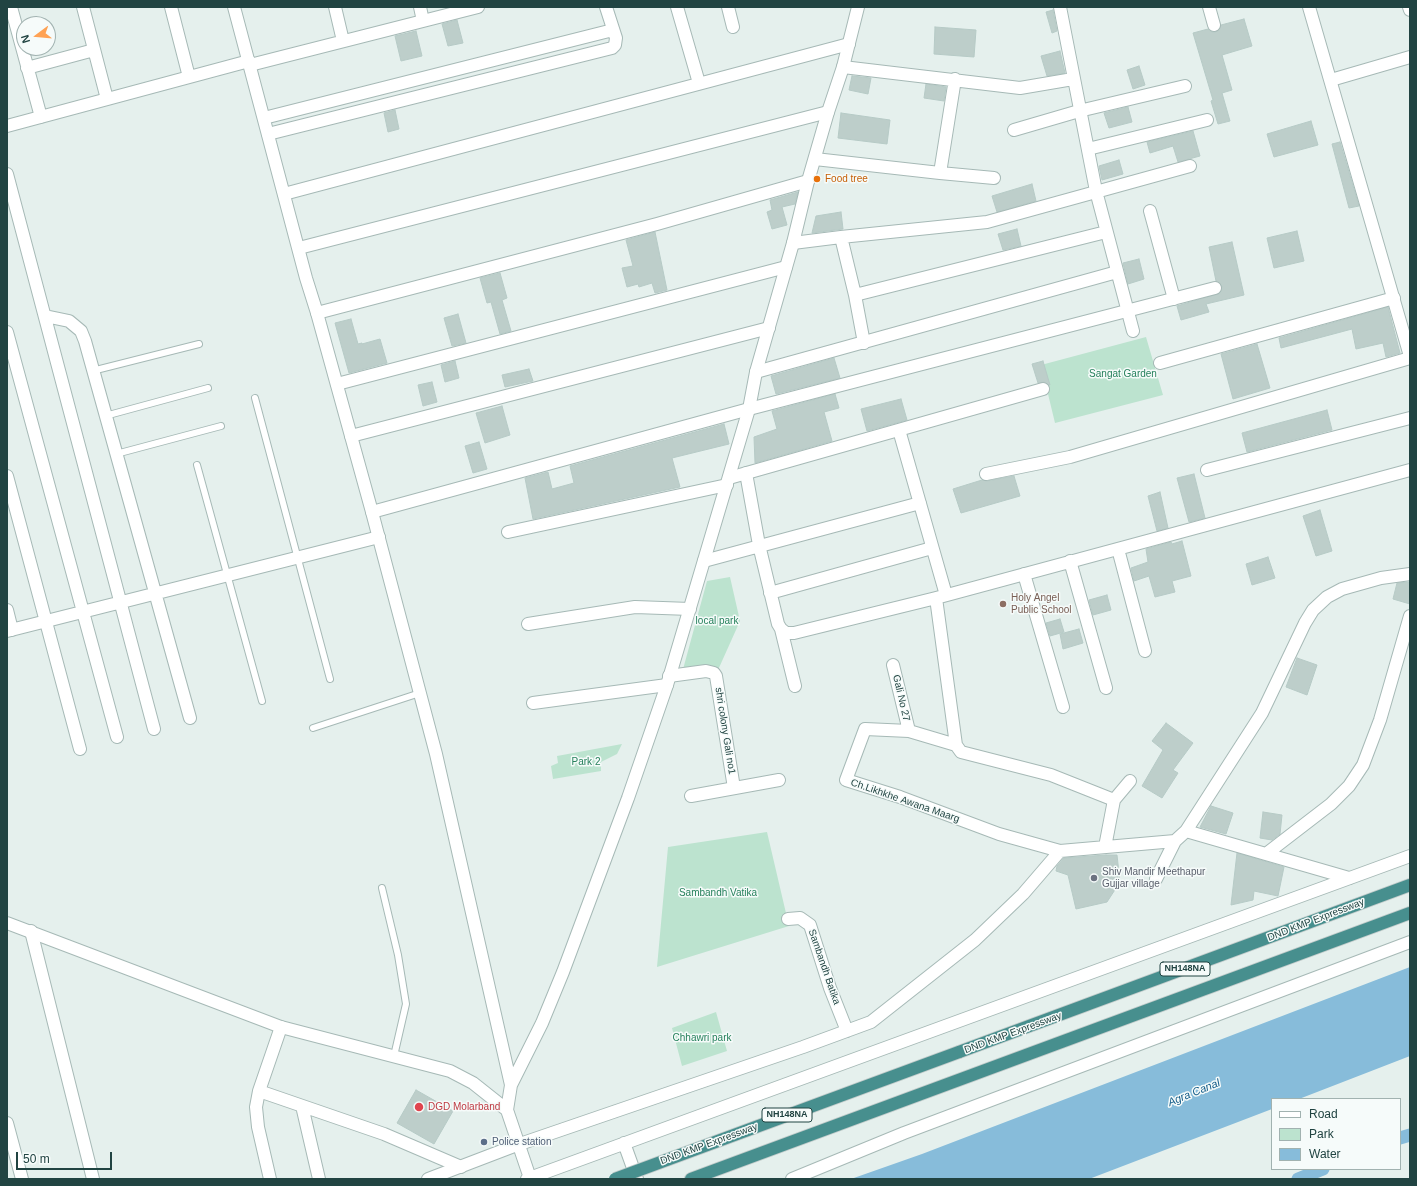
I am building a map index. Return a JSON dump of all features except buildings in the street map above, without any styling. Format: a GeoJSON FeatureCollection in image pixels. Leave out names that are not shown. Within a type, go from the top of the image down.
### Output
{"type":"FeatureCollection","features":[{"type":"Feature","properties":{"kind":"highway","name":"DND KMP Expressway"},"geometry":{"type":"LineString","coordinates":[[615,1179],[1410,885]]}},
{"type":"Feature","properties":{"kind":"highway","name":"NH148NA"},"geometry":{"type":"LineString","coordinates":[[691,1179],[1410,913]]}},
{"type":"Feature","properties":{"kind":"street"},"geometry":{"type":"LineString","coordinates":[[11,7],[40,117]]}},
{"type":"Feature","properties":{"kind":"street"},"geometry":{"type":"LineString","coordinates":[[83,7],[107,99]]}},
{"type":"Feature","properties":{"kind":"street"},"geometry":{"type":"LineString","coordinates":[[171,7],[189,77]]}},
{"type":"Feature","properties":{"kind":"street"},"geometry":{"type":"LineString","coordinates":[[234,7],[306,278],[379,537],[436,754],[511,1085],[508,1110],[528,1178],[1410,856]]}},
{"type":"Feature","properties":{"kind":"street"},"geometry":{"type":"LineString","coordinates":[[335,7],[343,41]]}},
{"type":"Feature","properties":{"kind":"street"},"geometry":{"type":"LineString","coordinates":[[420,7],[423,21]]}},
{"type":"Feature","properties":{"kind":"street"},"geometry":{"type":"LineString","coordinates":[[7,126],[189,77],[343,41],[478,7]]}},
{"type":"Feature","properties":{"kind":"street"},"geometry":{"type":"LineString","coordinates":[[268,134],[612,48],[616,44],[606,7]]}},
{"type":"Feature","properties":{"kind":"street"},"geometry":{"type":"LineString","coordinates":[[677,7],[699,83]]}},
{"type":"Feature","properties":{"kind":"street"},"geometry":{"type":"LineString","coordinates":[[728,7],[733,27]]}},
{"type":"Feature","properties":{"kind":"street"},"geometry":{"type":"LineString","coordinates":[[511,1085],[542,1023],[563,972],[628,798],[668,680],[749,409],[756,372],[793,243],[814,159],[843,66],[858,7]]}},
{"type":"Feature","properties":{"kind":"street"},"geometry":{"type":"LineString","coordinates":[[1060,7],[1079,111],[1096,191],[1133,332]]}},
{"type":"Feature","properties":{"kind":"street"},"geometry":{"type":"LineString","coordinates":[[1209,7],[1214,25]]}},
{"type":"Feature","properties":{"kind":"street"},"geometry":{"type":"LineString","coordinates":[[986,474],[1070,457],[1410,357],[1309,7]]}},
{"type":"Feature","properties":{"kind":"street"},"geometry":{"type":"LineString","coordinates":[[264,118],[613,30]]}},
{"type":"Feature","properties":{"kind":"street"},"geometry":{"type":"LineString","coordinates":[[284,194],[849,44]]}},
{"type":"Feature","properties":{"kind":"street"},"geometry":{"type":"LineString","coordinates":[[27,68],[94,50]]}},
{"type":"Feature","properties":{"kind":"street"},"geometry":{"type":"LineString","coordinates":[[1331,80],[1410,57]]}},
{"type":"Feature","properties":{"kind":"street"},"geometry":{"type":"LineString","coordinates":[[843,66],[1020,88],[1073,79]]}},
{"type":"Feature","properties":{"kind":"street"},"geometry":{"type":"LineString","coordinates":[[940,173],[955,79]]}},
{"type":"Feature","properties":{"kind":"street"},"geometry":{"type":"LineString","coordinates":[[1014,130],[1079,111],[1185,86]]}},
{"type":"Feature","properties":{"kind":"street"},"geometry":{"type":"LineString","coordinates":[[299,248],[828,112]]}},
{"type":"Feature","properties":{"kind":"street"},"geometry":{"type":"LineString","coordinates":[[1088,149],[1207,120]]}},
{"type":"Feature","properties":{"kind":"street"},"geometry":{"type":"LineString","coordinates":[[814,159],[994,178]]}},
{"type":"Feature","properties":{"kind":"street"},"geometry":{"type":"LineString","coordinates":[[793,243],[987,222],[1190,166]]}},
{"type":"Feature","properties":{"kind":"street"},"geometry":{"type":"LineString","coordinates":[[7,174],[154,728]]}},
{"type":"Feature","properties":{"kind":"street"},"geometry":{"type":"LineString","coordinates":[[317,313],[657,224],[808,181]]}},
{"type":"Feature","properties":{"kind":"street"},"geometry":{"type":"LineString","coordinates":[[1150,211],[1174,299]]}},
{"type":"Feature","properties":{"kind":"street"},"geometry":{"type":"LineString","coordinates":[[855,295],[1106,232]]}},
{"type":"Feature","properties":{"kind":"street"},"geometry":{"type":"LineString","coordinates":[[841,237],[855,295],[864,343]]}},
{"type":"Feature","properties":{"kind":"street"},"geometry":{"type":"LineString","coordinates":[[337,384],[786,266]]}},
{"type":"Feature","properties":{"kind":"street"},"geometry":{"type":"LineString","coordinates":[[756,372],[1117,272]]}},
{"type":"Feature","properties":{"kind":"street"},"geometry":{"type":"LineString","coordinates":[[372,512],[749,409],[1215,288]]}},
{"type":"Feature","properties":{"kind":"street"},"geometry":{"type":"LineString","coordinates":[[1160,363],[1394,298]]}},
{"type":"Feature","properties":{"kind":"street"},"geometry":{"type":"LineString","coordinates":[[45,316],[69,321],[81,331],[85,341],[92,371],[190,718]]}},
{"type":"Feature","properties":{"kind":"street"},"geometry":{"type":"LineString","coordinates":[[351,436],[769,328]]}},
{"type":"Feature","properties":{"kind":"street"},"geometry":{"type":"LineString","coordinates":[[7,332],[118,737]]}},
{"type":"Feature","properties":{"kind":"street"},"geometry":{"type":"LineString","coordinates":[[508,532],[728,481],[746,473],[1043,389]]}},
{"type":"Feature","properties":{"kind":"street"},"geometry":{"type":"LineString","coordinates":[[1207,470],[1410,418]]}},
{"type":"Feature","properties":{"kind":"street"},"geometry":{"type":"LineString","coordinates":[[899,430],[932,548],[941,596],[956,745]]}},
{"type":"Feature","properties":{"kind":"street"},"geometry":{"type":"LineString","coordinates":[[781,629],[786,633],[794,633],[941,596],[1410,470]]}},
{"type":"Feature","properties":{"kind":"street"},"geometry":{"type":"LineString","coordinates":[[746,473],[759,545],[770,593],[781,629],[795,686]]}},
{"type":"Feature","properties":{"kind":"street"},"geometry":{"type":"LineString","coordinates":[[7,476],[80,749]]}},
{"type":"Feature","properties":{"kind":"street"},"geometry":{"type":"LineString","coordinates":[[704,561],[920,503]]}},
{"type":"Feature","properties":{"kind":"street"},"geometry":{"type":"LineString","coordinates":[[7,610],[10,630],[379,537]]}},
{"type":"Feature","properties":{"kind":"street"},"geometry":{"type":"LineString","coordinates":[[770,593],[932,548]]}},
{"type":"Feature","properties":{"kind":"street"},"geometry":{"type":"LineString","coordinates":[[1118,548],[1145,651]]}},
{"type":"Feature","properties":{"kind":"street"},"geometry":{"type":"LineString","coordinates":[[1070,561],[1106,688]]}},
{"type":"Feature","properties":{"kind":"street"},"geometry":{"type":"LineString","coordinates":[[1024,574],[1063,707]]}},
{"type":"Feature","properties":{"kind":"street"},"geometry":{"type":"LineString","coordinates":[[1156,879],[1175,842],[1186,831],[1262,713],[1305,623],[1313,610],[1327,597],[1342,590],[1380,578],[1410,574]]}},
{"type":"Feature","properties":{"kind":"street"},"geometry":{"type":"LineString","coordinates":[[528,624],[635,607],[690,609]]}},
{"type":"Feature","properties":{"kind":"street"},"geometry":{"type":"LineString","coordinates":[[1266,854],[1331,804],[1349,786],[1362,765],[1380,720],[1410,616]]}},
{"type":"Feature","properties":{"kind":"street","name":"Gali No 27"},"geometry":{"type":"LineString","coordinates":[[893,665],[909,731]]}},
{"type":"Feature","properties":{"kind":"street","name":"shri colony Gali no1"},"geometry":{"type":"LineString","coordinates":[[668,680],[706,671],[714,673],[716,676],[734,788]]}},
{"type":"Feature","properties":{"kind":"street"},"geometry":{"type":"LineString","coordinates":[[533,703],[668,680]]}},
{"type":"Feature","properties":{"kind":"street","name":"Ch.Likhkhe Awana Maarg"},"geometry":{"type":"LineString","coordinates":[[1060,851],[999,834],[900,797],[846,780],[865,729],[909,731],[956,745],[960,752],[1051,775],[1114,800]]}},
{"type":"Feature","properties":{"kind":"street","name":"shri colony Gali no1"},"geometry":{"type":"LineString","coordinates":[[691,796],[779,780]]}},
{"type":"Feature","properties":{"kind":"street"},"geometry":{"type":"LineString","coordinates":[[1105,847],[1114,800],[1130,782]]}},
{"type":"Feature","properties":{"kind":"street"},"geometry":{"type":"LineString","coordinates":[[1186,831],[1349,878]]}},
{"type":"Feature","properties":{"kind":"street"},"geometry":{"type":"LineString","coordinates":[[428,1179],[518,1144],[871,1022],[975,940],[1023,894],[1060,851],[1175,842]]}},
{"type":"Feature","properties":{"kind":"street","name":"Sambandh Batika"},"geometry":{"type":"LineString","coordinates":[[788,920],[800,918],[810,925],[830,988],[847,1031]]}},
{"type":"Feature","properties":{"kind":"street"},"geometry":{"type":"LineString","coordinates":[[7,922],[281,1027],[450,1071],[474,1084],[508,1110]]}},
{"type":"Feature","properties":{"kind":"street"},"geometry":{"type":"LineString","coordinates":[[31,931],[94,1179]]}},
{"type":"Feature","properties":{"kind":"street"},"geometry":{"type":"LineString","coordinates":[[792,1179],[904,1133],[1410,942]]}},
{"type":"Feature","properties":{"kind":"street"},"geometry":{"type":"LineString","coordinates":[[270,1179],[258,1127],[256,1107],[259,1091],[281,1027]]}},
{"type":"Feature","properties":{"kind":"street"},"geometry":{"type":"LineString","coordinates":[[259,1091],[384,1134],[461,1167]]}},
{"type":"Feature","properties":{"kind":"street"},"geometry":{"type":"LineString","coordinates":[[302,1106],[319,1179]]}},
{"type":"Feature","properties":{"kind":"street"},"geometry":{"type":"LineString","coordinates":[[7,1123],[22,1179]]}},
{"type":"Feature","properties":{"kind":"street"},"geometry":{"type":"LineString","coordinates":[[624,1143],[637,1179]]}},
{"type":"Feature","properties":{"kind":"lane"},"geometry":{"type":"LineString","coordinates":[[92,371],[199,344]]}},
{"type":"Feature","properties":{"kind":"lane"},"geometry":{"type":"LineString","coordinates":[[105,416],[208,388]]}},
{"type":"Feature","properties":{"kind":"lane"},"geometry":{"type":"LineString","coordinates":[[255,398],[330,679]]}},
{"type":"Feature","properties":{"kind":"lane"},"geometry":{"type":"LineString","coordinates":[[116,454],[221,426]]}},
{"type":"Feature","properties":{"kind":"lane"},"geometry":{"type":"LineString","coordinates":[[196,465],[262,701]]}},
{"type":"Feature","properties":{"kind":"lane"},"geometry":{"type":"LineString","coordinates":[[313,728],[420,693]]}},
{"type":"Feature","properties":{"kind":"lane"},"geometry":{"type":"LineString","coordinates":[[382,888],[398,955],[406,1004],[394,1056]]}},
{"type":"Feature","properties":{"kind":"green space","name":"Sangat Garden"},"geometry":{"type":"Polygon","coordinates":[[[1146,337],[1163,395],[1055,423],[1041,365],[1146,337]]]}},
{"type":"Feature","properties":{"kind":"green space","name":"local park"},"geometry":{"type":"Polygon","coordinates":[[[730,577],[740,621],[718,670],[682,673],[707,581],[730,577]]]}},
{"type":"Feature","properties":{"kind":"green space","name":"Park 2"},"geometry":{"type":"Polygon","coordinates":[[[622,744],[617,754],[601,762],[601,771],[553,779],[551,766],[558,763],[557,756],[622,744]]]}},
{"type":"Feature","properties":{"kind":"green space","name":"Sambandh Vatika"},"geometry":{"type":"Polygon","coordinates":[[[767,832],[789,926],[657,967],[668,847],[767,832]]]}},
{"type":"Feature","properties":{"kind":"green space","name":"Chhawri park"},"geometry":{"type":"Polygon","coordinates":[[[716,1012],[727,1051],[682,1066],[672,1028],[716,1012]]]}},
{"type":"Feature","properties":{"kind":"water","name":"Agra Canal"},"geometry":{"type":"Polygon","coordinates":[[[1410,967],[1410,1056],[1302,1098],[1271,1098],[1271,1109],[1089,1179],[851,1179],[922,1154],[1410,967]]]}},
{"type":"Feature","properties":{"kind":"waterway"},"geometry":{"type":"LineString","coordinates":[[1401,1138],[1410,1135]]}},
{"type":"Feature","properties":{"kind":"waterway"},"geometry":{"type":"LineString","coordinates":[[1298,1179],[1320,1170]]}},
{"type":"Feature","properties":{"kind":"place","name":"Food tree"},"geometry":{"type":"Point","coordinates":[817,179]}},
{"type":"Feature","properties":{"kind":"place","name":"Holy Angel Public School"},"geometry":{"type":"Point","coordinates":[1003,604]}},
{"type":"Feature","properties":{"kind":"place","name":"Shiv Mandir Meethapur Gujjar village"},"geometry":{"type":"Point","coordinates":[1094,878]}},
{"type":"Feature","properties":{"kind":"place","name":"DGD Molarband"},"geometry":{"type":"Point","coordinates":[419,1107]}},
{"type":"Feature","properties":{"kind":"place","name":"Police station"},"geometry":{"type":"Point","coordinates":[484,1142]}}]}
